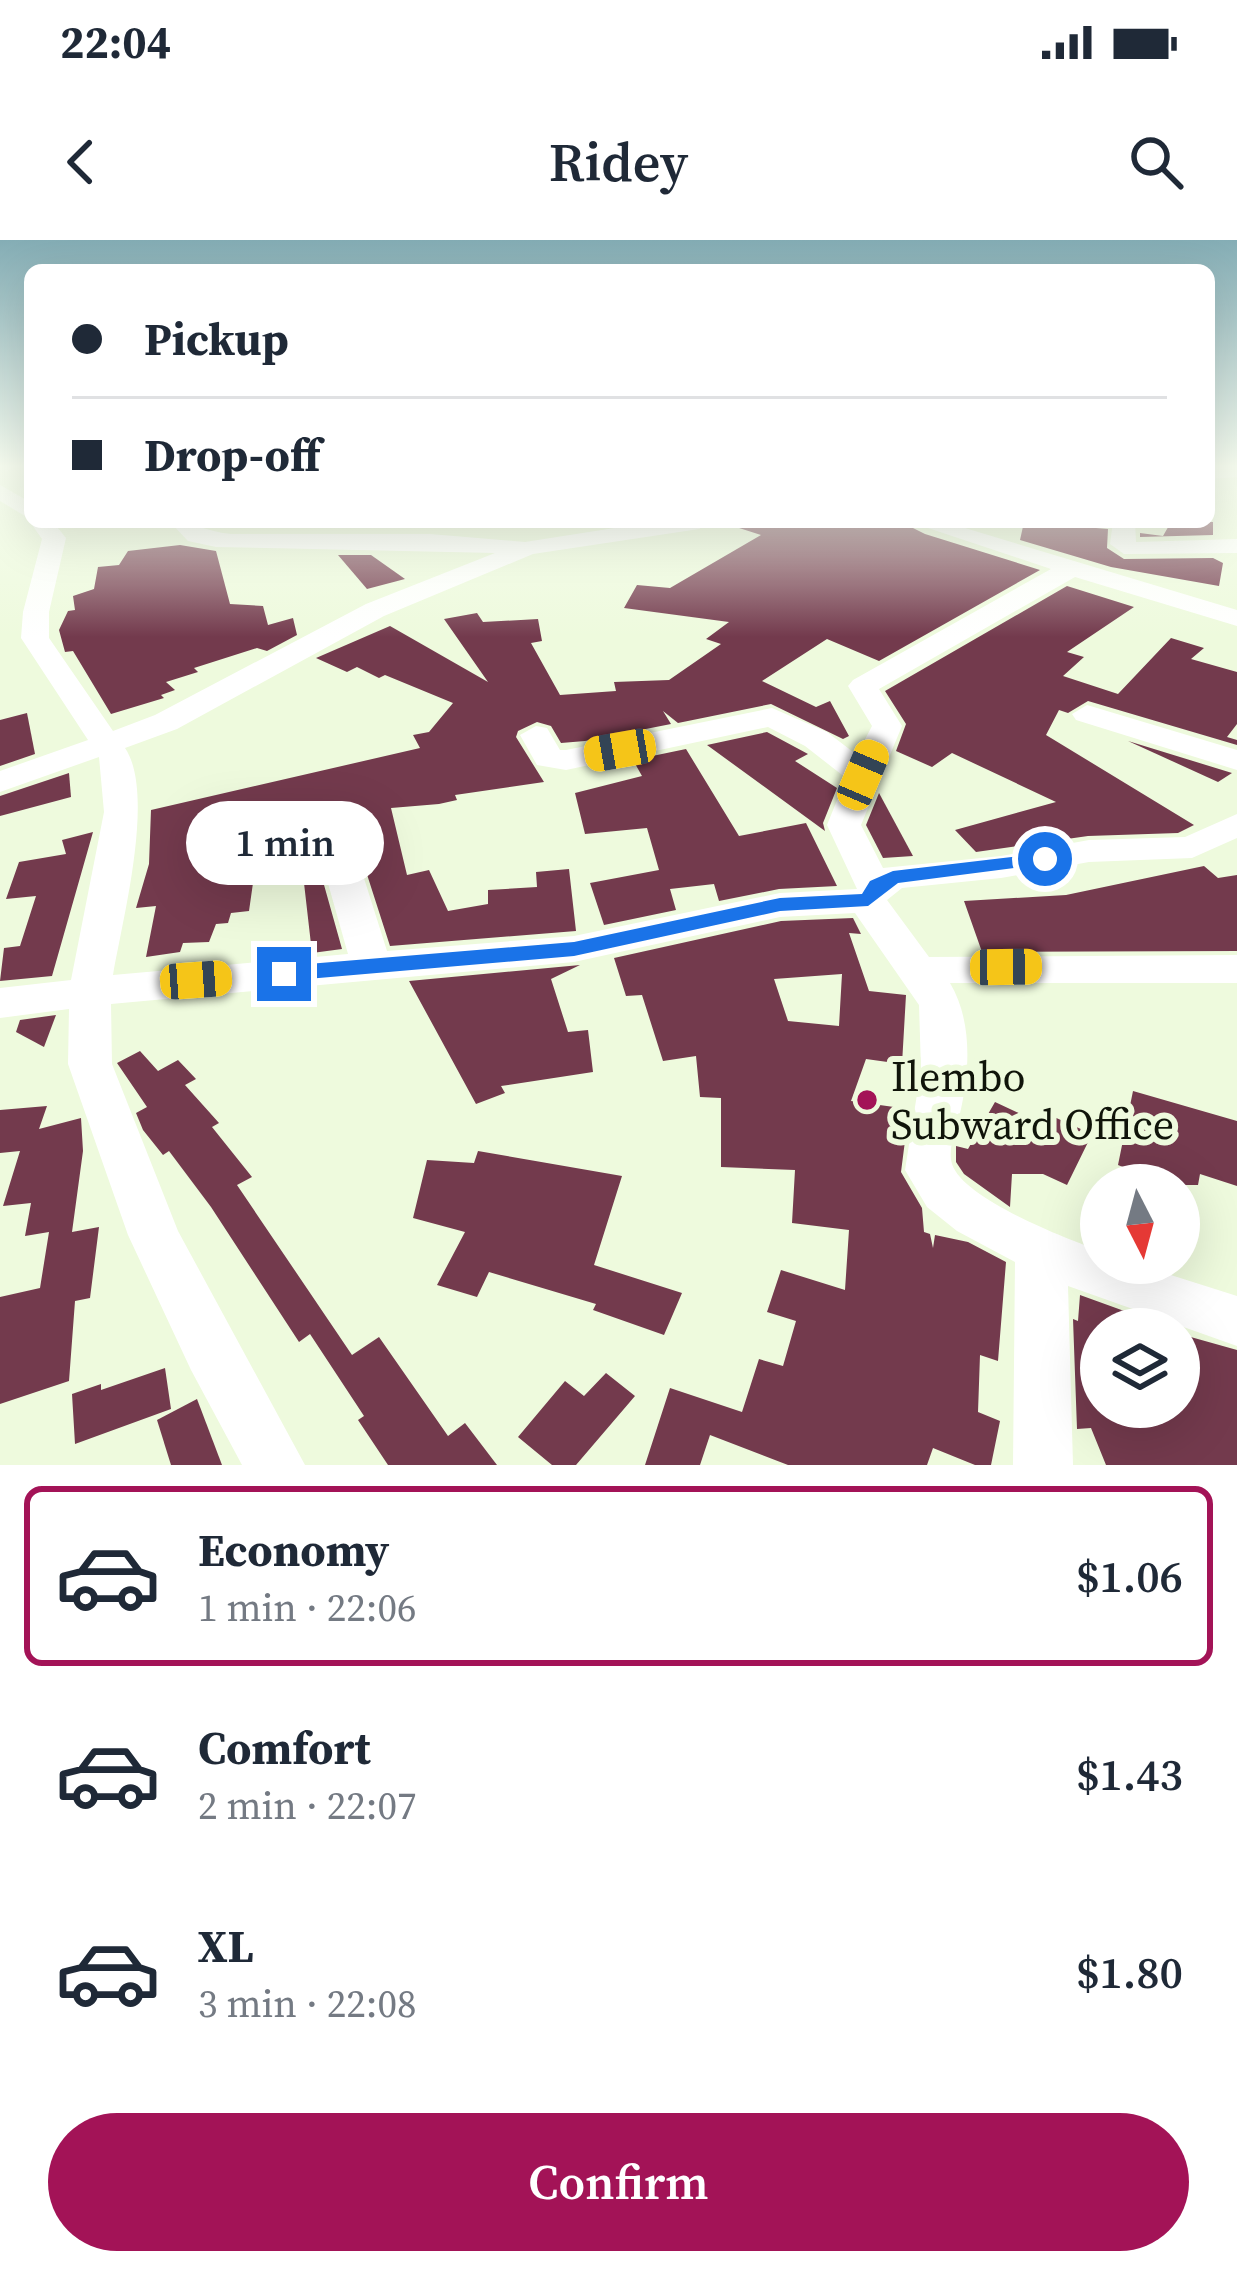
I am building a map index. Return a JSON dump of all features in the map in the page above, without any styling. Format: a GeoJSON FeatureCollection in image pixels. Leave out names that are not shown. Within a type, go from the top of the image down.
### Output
{"type":"FeatureCollection","features":[{"type":"Feature","properties":{"kind":"street"},"geometry":{"type":"LineString","coordinates":[[46,528],[54,538],[53,563],[39,591],[33,618],[35,638],[110,745],[121,812],[90,991],[90,1064],[111,1127],[211,1352],[275,1465]]}},
{"type":"Feature","properties":{"kind":"street"},"geometry":{"type":"LineString","coordinates":[[184,528],[200,538],[231,541],[430,541],[528,548],[660,528]]}},
{"type":"Feature","properties":{"kind":"street"},"geometry":{"type":"LineString","coordinates":[[940,528],[1237,618]]}},
{"type":"Feature","properties":{"kind":"street"},"geometry":{"type":"LineString","coordinates":[[1123,528],[1122,544],[1132,549],[1237,546]]}},
{"type":"Feature","properties":{"kind":"street"},"geometry":{"type":"LineString","coordinates":[[0,782],[110,745],[184,713],[375,610],[528,548]]}},
{"type":"Feature","properties":{"kind":"street"},"geometry":{"type":"LineString","coordinates":[[1070,568],[943,643],[866,680],[864,694],[887,726],[844,829],[888,938],[932,988],[944,1033],[929,1171],[945,1198],[985,1225],[1041,1250],[1237,1321]]}},
{"type":"Feature","properties":{"kind":"street"},"geometry":{"type":"LineString","coordinates":[[1087,714],[1237,760]]}},
{"type":"Feature","properties":{"kind":"street"},"geometry":{"type":"LineString","coordinates":[[536,735],[548,758],[566,760],[772,717],[816,739],[863,775]]}},
{"type":"Feature","properties":{"kind":"street"},"geometry":{"type":"LineString","coordinates":[[0,1004],[90,991],[574,949],[780,904],[873,893],[893,877],[1001,867],[1089,851],[1192,847],[1237,824]]}},
{"type":"Feature","properties":{"kind":"street"},"geometry":{"type":"LineString","coordinates":[[332,834],[372,968]]}},
{"type":"Feature","properties":{"kind":"street"},"geometry":{"type":"LineString","coordinates":[[916,971],[1237,969]]}},
{"type":"Feature","properties":{"kind":"street"},"geometry":{"type":"LineString","coordinates":[[1041,1250],[1043,1465]]}},
{"type":"Feature","properties":{"kind":"building"},"geometry":{"type":"Polygon","coordinates":[[[739,528],[913,528],[1040,570],[879,661],[827,639],[762,681],[816,707],[830,701],[849,736],[843,739],[771,704],[678,723],[663,711],[671,724],[561,743],[551,726],[537,722],[518,731],[516,737],[544,782],[455,795],[457,800],[439,804],[391,808],[407,875],[429,870],[448,911],[488,904],[488,890],[537,887],[536,872],[569,869],[576,931],[390,946],[353,831],[344,823],[320,823],[310,835],[342,949],[312,953],[304,883],[253,883],[249,911],[231,913],[228,923],[216,924],[209,942],[183,943],[180,952],[146,957],[156,906],[136,908],[149,864],[151,810],[420,748],[413,735],[429,732],[453,703],[385,675],[379,678],[357,667],[347,672],[316,658],[390,626],[488,682],[444,619],[477,613],[483,622],[538,619],[542,641],[531,643],[560,695],[616,691],[614,682],[669,680],[721,644],[706,639],[729,622],[624,608],[637,585],[670,588],[761,535],[739,528]]]}},
{"type":"Feature","properties":{"kind":"building"},"geometry":{"type":"Polygon","coordinates":[[[1023,528],[1108,529],[1107,548],[1124,559],[1213,558],[1223,563],[1219,586],[1111,567],[1020,540],[1023,528]]]}},
{"type":"Feature","properties":{"kind":"building"},"geometry":{"type":"Polygon","coordinates":[[[1168,528],[1213,528],[1213,535],[1140,537],[1140,533],[1163,536],[1168,528]]]}},
{"type":"Feature","properties":{"kind":"building"},"geometry":{"type":"Polygon","coordinates":[[[180,545],[216,551],[230,604],[263,606],[268,625],[293,618],[297,635],[267,651],[257,648],[194,668],[198,672],[166,682],[175,690],[161,695],[164,698],[111,714],[73,651],[65,652],[59,630],[68,611],[75,610],[73,596],[94,589],[98,567],[119,565],[128,551],[180,545]]]}},
{"type":"Feature","properties":{"kind":"building"},"geometry":{"type":"Polygon","coordinates":[[[338,555],[371,555],[405,579],[367,589],[338,555]]]}},
{"type":"Feature","properties":{"kind":"building"},"geometry":{"type":"Polygon","coordinates":[[[1067,586],[1134,607],[1067,652],[1084,657],[1063,676],[1118,694],[1171,638],[1204,648],[1191,659],[1237,672],[1237,724],[1227,737],[1237,740],[1237,745],[1088,701],[1068,713],[1059,710],[1046,735],[1194,825],[1178,833],[1088,836],[976,852],[955,830],[1056,802],[952,753],[932,767],[896,751],[906,724],[885,691],[1067,586]]]}},
{"type":"Feature","properties":{"kind":"building"},"geometry":{"type":"Polygon","coordinates":[[[27,713],[35,754],[0,766],[0,720],[27,713]]]}},
{"type":"Feature","properties":{"kind":"building"},"geometry":{"type":"Polygon","coordinates":[[[767,732],[808,754],[795,761],[837,788],[823,823],[825,831],[707,745],[767,732]]]}},
{"type":"Feature","properties":{"kind":"building"},"geometry":{"type":"Polygon","coordinates":[[[1128,741],[1232,773],[1218,782],[1128,741]]]}},
{"type":"Feature","properties":{"kind":"building"},"geometry":{"type":"Polygon","coordinates":[[[686,749],[739,836],[806,823],[837,886],[779,889],[719,901],[714,884],[670,889],[676,910],[604,925],[590,883],[659,870],[647,828],[585,834],[575,793],[642,776],[633,760],[686,749]]]}},
{"type":"Feature","properties":{"kind":"building"},"geometry":{"type":"Polygon","coordinates":[[[69,773],[71,797],[0,816],[0,796],[69,773]]]}},
{"type":"Feature","properties":{"kind":"building"},"geometry":{"type":"Polygon","coordinates":[[[879,793],[913,856],[883,858],[866,825],[879,793]]]}},
{"type":"Feature","properties":{"kind":"building"},"geometry":{"type":"Polygon","coordinates":[[[93,832],[52,976],[0,981],[4,948],[20,946],[36,896],[6,899],[19,862],[66,854],[62,840],[93,832]]]}},
{"type":"Feature","properties":{"kind":"building"},"geometry":{"type":"Polygon","coordinates":[[[1204,866],[1218,878],[1237,875],[1237,951],[982,952],[964,901],[1066,895],[1204,866]]]}},
{"type":"Feature","properties":{"kind":"building"},"geometry":{"type":"Polygon","coordinates":[[[853,918],[861,934],[849,933],[869,991],[906,995],[902,1064],[866,1059],[851,1101],[894,1107],[893,1132],[906,1133],[901,1172],[922,1208],[924,1232],[930,1234],[933,1248],[935,1235],[968,1242],[1006,1262],[998,1361],[980,1355],[978,1412],[1000,1421],[991,1465],[975,1465],[933,1448],[927,1465],[788,1465],[710,1435],[700,1465],[645,1465],[670,1388],[742,1412],[759,1359],[783,1366],[796,1321],[767,1312],[781,1270],[845,1290],[849,1230],[792,1223],[795,1170],[721,1167],[721,1098],[700,1097],[696,1056],[663,1061],[642,995],[626,996],[614,958],[781,921],[853,918]],[[842,974],[774,979],[788,1021],[839,1026],[842,974]]]}},
{"type":"Feature","properties":{"kind":"building"},"geometry":{"type":"Polygon","coordinates":[[[580,965],[551,979],[568,1032],[588,1030],[593,1072],[501,1086],[505,1093],[476,1104],[409,981],[580,965]]]}},
{"type":"Feature","properties":{"kind":"building"},"geometry":{"type":"Polygon","coordinates":[[[56,1015],[44,1047],[16,1032],[20,1020],[56,1015]]]}},
{"type":"Feature","properties":{"kind":"building"},"geometry":{"type":"Polygon","coordinates":[[[140,1051],[158,1071],[178,1060],[196,1079],[185,1085],[219,1123],[212,1127],[252,1177],[237,1185],[352,1355],[379,1337],[448,1436],[465,1423],[497,1465],[388,1465],[358,1420],[364,1416],[310,1334],[299,1342],[211,1207],[169,1151],[163,1155],[143,1130],[136,1113],[147,1107],[117,1063],[140,1051]]]}},
{"type":"Feature","properties":{"kind":"building"},"geometry":{"type":"Polygon","coordinates":[[[1133,1091],[1237,1121],[1237,1186],[1200,1174],[1200,1164],[1118,1164],[1133,1091]]]}},
{"type":"Feature","properties":{"kind":"building"},"geometry":{"type":"Polygon","coordinates":[[[995,1102],[1038,1122],[1043,1112],[1092,1134],[1067,1185],[1043,1174],[1012,1174],[1010,1207],[964,1174],[956,1162],[956,1146],[968,1149],[995,1102]]]}},
{"type":"Feature","properties":{"kind":"building"},"geometry":{"type":"Polygon","coordinates":[[[47,1106],[39,1129],[81,1118],[83,1151],[72,1232],[99,1227],[90,1298],[75,1301],[69,1381],[0,1404],[0,1297],[40,1288],[49,1232],[25,1236],[31,1203],[3,1206],[20,1151],[0,1153],[0,1110],[47,1106]]]}},
{"type":"Feature","properties":{"kind":"building"},"geometry":{"type":"Polygon","coordinates":[[[478,1151],[622,1176],[594,1265],[682,1293],[664,1335],[593,1310],[596,1304],[489,1272],[477,1297],[437,1285],[465,1232],[413,1218],[427,1160],[474,1163],[478,1151]]]}},
{"type":"Feature","properties":{"kind":"building"},"geometry":{"type":"Polygon","coordinates":[[[1080,1295],[1116,1308],[1080,1308],[1080,1428],[1091,1428],[1077,1429],[1073,1319],[1078,1321],[1080,1295]]]}},
{"type":"Feature","properties":{"kind":"building"},"geometry":{"type":"Polygon","coordinates":[[[1200,1340],[1237,1350],[1237,1465],[1106,1465],[1091,1428],[1200,1428],[1200,1340]]]}},
{"type":"Feature","properties":{"kind":"building"},"geometry":{"type":"Polygon","coordinates":[[[165,1368],[171,1409],[75,1444],[72,1394],[101,1384],[101,1390],[165,1368]]]}},
{"type":"Feature","properties":{"kind":"building"},"geometry":{"type":"Polygon","coordinates":[[[606,1373],[635,1396],[576,1465],[552,1465],[518,1437],[565,1381],[584,1396],[606,1373]]]}},
{"type":"Feature","properties":{"kind":"building"},"geometry":{"type":"Polygon","coordinates":[[[197,1399],[222,1465],[171,1465],[157,1420],[197,1399]]]}},
{"type":"Feature","properties":{"kind":"place","name":"Ilembo Subward Office"},"geometry":{"type":"Point","coordinates":[867,1100]}},
{"type":"Feature","properties":{"kind":"route"},"geometry":{"type":"LineString","coordinates":[[284,974],[574,949],[780,904],[868,900],[877,886],[893,877],[1045,859]]}}]}
